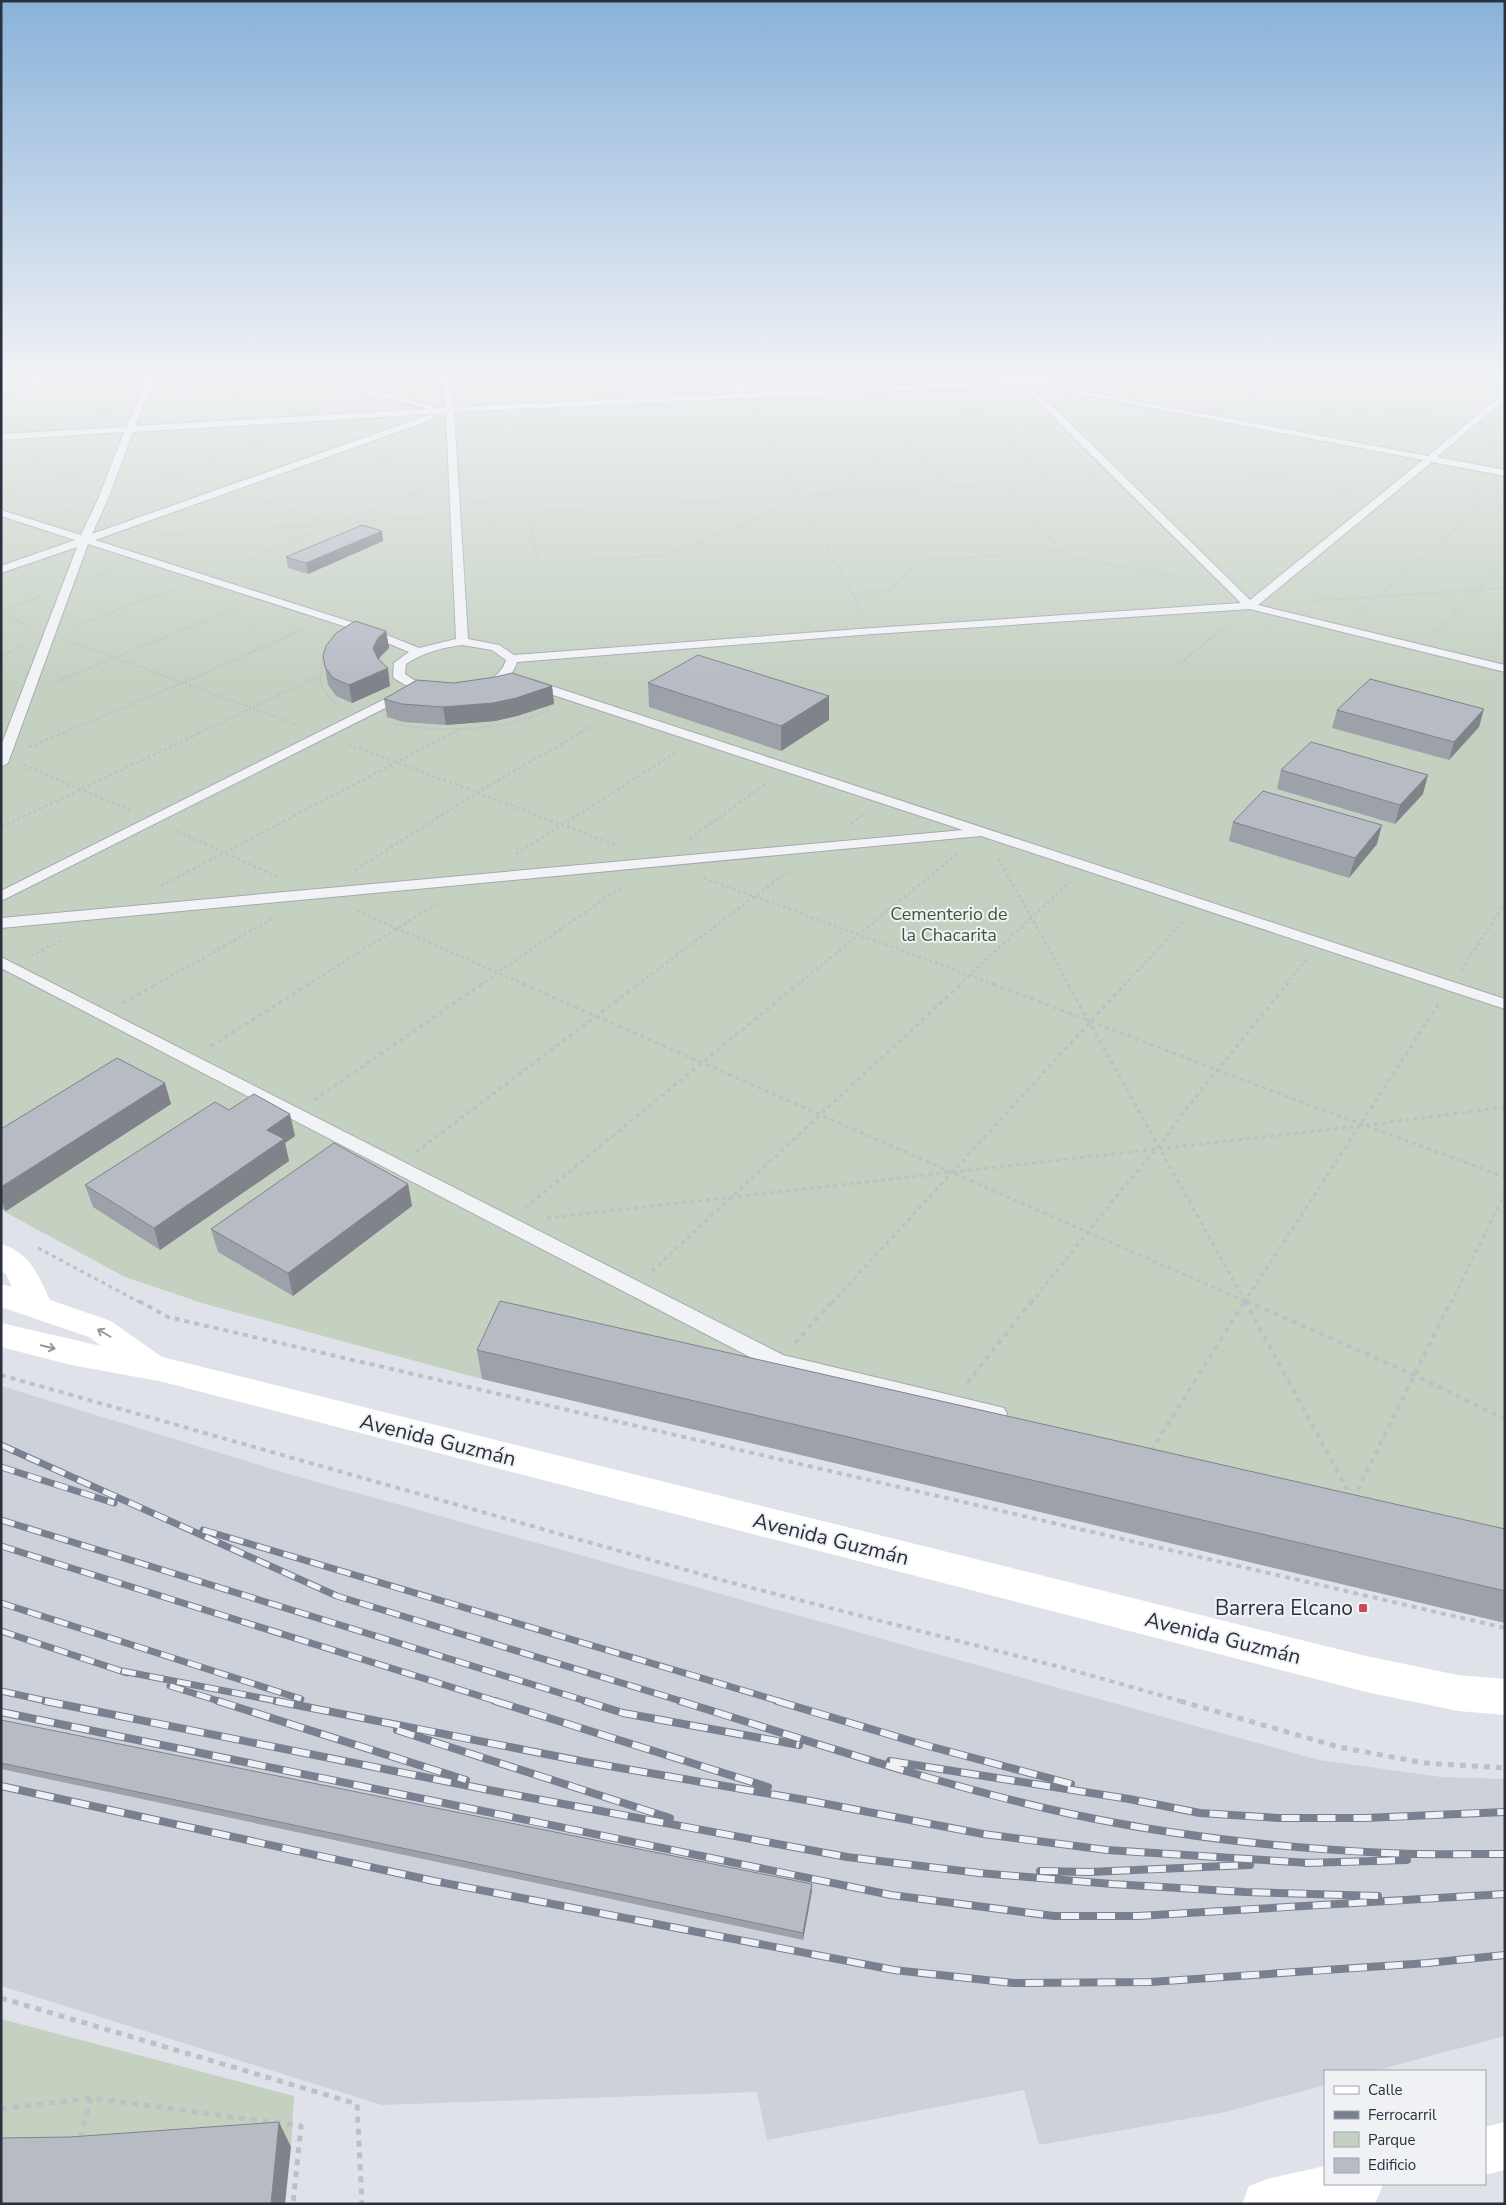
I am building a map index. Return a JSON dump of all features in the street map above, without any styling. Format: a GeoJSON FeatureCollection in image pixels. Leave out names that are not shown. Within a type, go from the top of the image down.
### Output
{"type":"FeatureCollection","features":[{"type":"Feature","properties":{"kind":"main road"},"geometry":{"type":"LineString","coordinates":[[1,1255],[18,1267],[39,1309]]}},
{"type":"Feature","properties":{"kind":"main road","name":"Avenida Guzmán"},"geometry":{"type":"LineString","coordinates":[[1,1294],[100,1330],[159,1369]]}},
{"type":"Feature","properties":{"kind":"main road","name":"Avenida Guzmán"},"geometry":{"type":"LineString","coordinates":[[1,1335],[71,1353],[159,1369],[1366,1674],[1458,1693],[1505,1697]]}},
{"type":"Feature","properties":{"kind":"main road"},"geometry":{"type":"LineString","coordinates":[[1486,2151],[1505,2146]]}},
{"type":"Feature","properties":{"kind":"main road"},"geometry":{"type":"LineString","coordinates":[[1267,2204],[1353,2185]]}},
{"type":"Feature","properties":{"kind":"lane"},"geometry":{"type":"LineString","coordinates":[[2,761],[84,540],[112,476]]}},
{"type":"Feature","properties":{"kind":"lane"},"geometry":{"type":"LineString","coordinates":[[1,570],[269,476]]}},
{"type":"Feature","properties":{"kind":"lane"},"geometry":{"type":"LineString","coordinates":[[1119,476],[1250,606]]}},
{"type":"Feature","properties":{"kind":"lane"},"geometry":{"type":"LineString","coordinates":[[1250,606],[1409,476]]}},
{"type":"Feature","properties":{"kind":"lane"},"geometry":{"type":"LineString","coordinates":[[454,478],[462,642]]}},
{"type":"Feature","properties":{"kind":"lane"},"geometry":{"type":"LineString","coordinates":[[1,513],[330,618],[418,651]]}},
{"type":"Feature","properties":{"kind":"lane"},"geometry":{"type":"LineString","coordinates":[[512,659],[512,667],[506,676],[481,687],[447,691],[416,687],[399,676],[400,663],[418,651],[438,645],[462,642],[494,647],[512,659],[873,631],[1250,606],[1505,668]]}},
{"type":"Feature","properties":{"kind":"lane"},"geometry":{"type":"LineString","coordinates":[[506,676],[1505,1004]]}},
{"type":"Feature","properties":{"kind":"lane"},"geometry":{"type":"LineString","coordinates":[[1,897],[416,687]]}},
{"type":"Feature","properties":{"kind":"lane"},"geometry":{"type":"LineString","coordinates":[[1,923],[984,832]]}},
{"type":"Feature","properties":{"kind":"lane"},"geometry":{"type":"LineString","coordinates":[[6,964],[778,1362],[1017,1419]]}},
{"type":"Feature","properties":{"kind":"path"},"geometry":{"type":"LineString","coordinates":[[1,497],[65,476]]}},
{"type":"Feature","properties":{"kind":"path"},"geometry":{"type":"LineString","coordinates":[[32,523],[170,476]]}},
{"type":"Feature","properties":{"kind":"path"},"geometry":{"type":"LineString","coordinates":[[446,476],[454,478]]}},
{"type":"Feature","properties":{"kind":"path"},"geometry":{"type":"LineString","coordinates":[[788,476],[873,631]]}},
{"type":"Feature","properties":{"kind":"path"},"geometry":{"type":"LineString","coordinates":[[850,476],[861,493]]}},
{"type":"Feature","properties":{"kind":"path"},"geometry":{"type":"LineString","coordinates":[[941,476],[951,487]]}},
{"type":"Feature","properties":{"kind":"path"},"geometry":{"type":"LineString","coordinates":[[1042,476],[1051,485]]}},
{"type":"Feature","properties":{"kind":"path"},"geometry":{"type":"LineString","coordinates":[[496,515],[951,487],[1091,483],[1087,476]]}},
{"type":"Feature","properties":{"kind":"path"},"geometry":{"type":"LineString","coordinates":[[1256,476],[1256,579],[1270,590]]}},
{"type":"Feature","properties":{"kind":"path"},"geometry":{"type":"LineString","coordinates":[[1265,476],[1380,500]]}},
{"type":"Feature","properties":{"kind":"path"},"geometry":{"type":"LineString","coordinates":[[1006,486],[1062,551],[1075,558],[1185,578],[1214,609]]}},
{"type":"Feature","properties":{"kind":"path"},"geometry":{"type":"LineString","coordinates":[[227,491],[337,524]]}},
{"type":"Feature","properties":{"kind":"path"},"geometry":{"type":"LineString","coordinates":[[527,513],[540,564],[666,555],[767,515],[799,496]]}},
{"type":"Feature","properties":{"kind":"path"},"geometry":{"type":"LineString","coordinates":[[1352,620],[1488,499]]}},
{"type":"Feature","properties":{"kind":"path"},"geometry":{"type":"LineString","coordinates":[[455,503],[485,502],[496,515]]}},
{"type":"Feature","properties":{"kind":"path"},"geometry":{"type":"LineString","coordinates":[[457,530],[486,529],[496,515]]}},
{"type":"Feature","properties":{"kind":"path"},"geometry":{"type":"LineString","coordinates":[[152,535],[456,516]]}},
{"type":"Feature","properties":{"kind":"path"},"geometry":{"type":"LineString","coordinates":[[852,593],[891,590],[919,561],[1062,551]]}},
{"type":"Feature","properties":{"kind":"path"},"geometry":{"type":"LineString","coordinates":[[1429,638],[1505,561]]}},
{"type":"Feature","properties":{"kind":"path"},"geometry":{"type":"LineString","coordinates":[[1312,602],[1505,588]]}},
{"type":"Feature","properties":{"kind":"path"},"geometry":{"type":"LineString","coordinates":[[28,692],[262,597]]}},
{"type":"Feature","properties":{"kind":"path"},"geometry":{"type":"LineString","coordinates":[[1181,663],[1250,606]]}},
{"type":"Feature","properties":{"kind":"path"},"geometry":{"type":"LineString","coordinates":[[1,614],[50,635],[118,657],[478,792],[658,862],[969,976],[1360,1126],[1505,1177]]}},
{"type":"Feature","properties":{"kind":"path"},"geometry":{"type":"LineString","coordinates":[[2,761],[330,618]]}},
{"type":"Feature","properties":{"kind":"path"},"geometry":{"type":"LineString","coordinates":[[1,826],[318,677]]}},
{"type":"Feature","properties":{"kind":"path"},"geometry":{"type":"LineString","coordinates":[[102,1014],[316,894],[478,792],[616,711]]}},
{"type":"Feature","properties":{"kind":"path"},"geometry":{"type":"LineString","coordinates":[[160,887],[459,729]]}},
{"type":"Feature","properties":{"kind":"path"},"geometry":{"type":"LineString","coordinates":[[2,761],[81,789],[226,852],[316,894],[497,971],[1414,1376],[1505,1420]]}},
{"type":"Feature","properties":{"kind":"path"},"geometry":{"type":"LineString","coordinates":[[295,1113],[497,971],[658,862],[788,768]]}},
{"type":"Feature","properties":{"kind":"path"},"geometry":{"type":"LineString","coordinates":[[397,1166],[883,799]]}},
{"type":"Feature","properties":{"kind":"path"},"geometry":{"type":"LineString","coordinates":[[507,1222],[984,832],[1158,1148],[1245,1301],[1353,1500],[1505,1193]]}},
{"type":"Feature","properties":{"kind":"path"},"geometry":{"type":"LineString","coordinates":[[634,1288],[1087,866]]}},
{"type":"Feature","properties":{"kind":"path"},"geometry":{"type":"LineString","coordinates":[[1151,1451],[1245,1301],[1505,903]]}},
{"type":"Feature","properties":{"kind":"path"},"geometry":{"type":"LineString","coordinates":[[778,1362],[951,1171],[1200,904]]}},
{"type":"Feature","properties":{"kind":"path"},"geometry":{"type":"LineString","coordinates":[[6,964],[111,913]]}},
{"type":"Feature","properties":{"kind":"path"},"geometry":{"type":"LineString","coordinates":[[951,1403],[1132,1177],[1158,1148],[1183,1113],[1320,943]]}},
{"type":"Feature","properties":{"kind":"path"},"geometry":{"type":"LineString","coordinates":[[507,1222],[1360,1126],[1505,1107]]}},
{"type":"Feature","properties":{"kind":"path"},"geometry":{"type":"LineString","coordinates":[[35,1246],[168,1317],[1505,1628]]}},
{"type":"Feature","properties":{"kind":"path"},"geometry":{"type":"LineString","coordinates":[[1,1375],[725,1581],[1068,1669],[1339,1748],[1424,1763],[1505,1768]]}},
{"type":"Feature","properties":{"kind":"path"},"geometry":{"type":"LineString","coordinates":[[1,1998],[357,2104],[362,2204]]}},
{"type":"Feature","properties":{"kind":"path"},"geometry":{"type":"LineString","coordinates":[[78,2145],[91,2098]]}},
{"type":"Feature","properties":{"kind":"path"},"geometry":{"type":"LineString","coordinates":[[1,2109],[91,2098],[301,2126],[293,2204]]}},
{"type":"Feature","properties":{"kind":"shaded area"},"geometry":{"type":"Polygon","coordinates":[[[1,1386],[285,1473],[1319,1760],[1441,1777],[1505,1779],[1505,2036],[1378,2070],[1324,2070],[1324,2085],[1225,2112],[1039,2145],[1024,2090],[767,2140],[757,2092],[382,2105],[1,1986],[1,1386]]]}},
{"type":"Feature","properties":{"kind":"green space","name":"Cementerio de la Chacarita"},"geometry":{"type":"Polygon","coordinates":[[[1,476],[1505,476],[1505,1623],[482,1379],[205,1304],[125,1277],[1,1210],[1,476]]]}},
{"type":"Feature","properties":{"kind":"green space"},"geometry":{"type":"Polygon","coordinates":[[[1,2019],[294,2096],[291,2147],[86,2162],[1,2163],[1,2019]]]}},
{"type":"Feature","properties":{"kind":"building"},"geometry":{"type":"Polygon","coordinates":[[[362,525],[382,531],[306,563],[286,557],[362,525]]]}},
{"type":"Feature","properties":{"kind":"building"},"geometry":{"type":"Polygon","coordinates":[[[355,621],[386,631],[378,638],[373,648],[378,659],[388,668],[349,685],[333,678],[325,667],[323,656],[326,646],[336,633],[355,621]]]}},
{"type":"Feature","properties":{"kind":"building"},"geometry":{"type":"Polygon","coordinates":[[[698,655],[829,696],[781,726],[648,683],[698,655]]]}},
{"type":"Feature","properties":{"kind":"building"},"geometry":{"type":"Polygon","coordinates":[[[512,673],[552,686],[516,698],[493,703],[443,707],[402,704],[384,699],[417,680],[454,683],[512,673]]]}},
{"type":"Feature","properties":{"kind":"building"},"geometry":{"type":"Polygon","coordinates":[[[1370,679],[1484,709],[1454,742],[1337,710],[1370,679]]]}},
{"type":"Feature","properties":{"kind":"building"},"geometry":{"type":"Polygon","coordinates":[[[1311,742],[1428,775],[1400,805],[1281,770],[1311,742]]]}},
{"type":"Feature","properties":{"kind":"building"},"geometry":{"type":"Polygon","coordinates":[[[1263,791],[1382,825],[1355,858],[1233,822],[1263,791]]]}},
{"type":"Feature","properties":{"kind":"building"},"geometry":{"type":"Polygon","coordinates":[[[117,1058],[165,1083],[1,1187],[1,1129],[117,1058]]]}},
{"type":"Feature","properties":{"kind":"building"},"geometry":{"type":"Polygon","coordinates":[[[254,1094],[290,1114],[267,1130],[284,1139],[154,1228],[85,1185],[215,1102],[229,1110],[254,1094]]]}},
{"type":"Feature","properties":{"kind":"building"},"geometry":{"type":"Polygon","coordinates":[[[334,1143],[408,1184],[288,1273],[211,1229],[334,1143]]]}},
{"type":"Feature","properties":{"kind":"building"},"geometry":{"type":"Polygon","coordinates":[[[500,1301],[1505,1529],[1505,1591],[477,1350],[500,1301]]]}},
{"type":"Feature","properties":{"kind":"building"},"geometry":{"type":"Polygon","coordinates":[[[1,1720],[812,1884],[803,1933],[1,1763],[1,1720]]]}},
{"type":"Feature","properties":{"kind":"building"},"geometry":{"type":"Polygon","coordinates":[[[279,2122],[271,2204],[1,2204],[1,2138],[70,2137],[279,2122]]]}},
{"type":"Feature","properties":{"kind":"railway"},"geometry":{"type":"LineString","coordinates":[[1,1445],[337,1596],[684,1702]]}},
{"type":"Feature","properties":{"kind":"railway"},"geometry":{"type":"LineString","coordinates":[[1,1467],[114,1503]]}},
{"type":"Feature","properties":{"kind":"railway"},"geometry":{"type":"LineString","coordinates":[[1,1520],[589,1702]]}},
{"type":"Feature","properties":{"kind":"railway"},"geometry":{"type":"LineString","coordinates":[[203,1530],[782,1702]]}},
{"type":"Feature","properties":{"kind":"railway"},"geometry":{"type":"LineString","coordinates":[[1,1546],[499,1702]]}},
{"type":"Feature","properties":{"kind":"railway"},"geometry":{"type":"LineString","coordinates":[[1,1603],[301,1699]]}},
{"type":"Feature","properties":{"kind":"railway"},"geometry":{"type":"LineString","coordinates":[[1,1631],[127,1673]]}},
{"type":"Feature","properties":{"kind":"railway"},"geometry":{"type":"LineString","coordinates":[[122,1671],[282,1702]]}},
{"type":"Feature","properties":{"kind":"railway"},"geometry":{"type":"LineString","coordinates":[[170,1686],[222,1702]]}},
{"type":"Feature","properties":{"kind":"railway"},"geometry":{"type":"LineString","coordinates":[[1,1691],[51,1702]]}},
{"type":"Feature","properties":{"kind":"railway"},"geometry":{"type":"LineString","coordinates":[[45,1701],[494,1791],[847,1857],[979,1873],[1112,1884],[1245,1892],[1378,1896]]}},
{"type":"Feature","properties":{"kind":"railway"},"geometry":{"type":"LineString","coordinates":[[218,1701],[466,1780]]}},
{"type":"Feature","properties":{"kind":"railway"},"geometry":{"type":"LineString","coordinates":[[276,1701],[586,1762],[811,1801],[983,1834],[1107,1850],[1308,1863]]}},
{"type":"Feature","properties":{"kind":"railway"},"geometry":{"type":"LineString","coordinates":[[495,1701],[768,1787]]}},
{"type":"Feature","properties":{"kind":"railway"},"geometry":{"type":"LineString","coordinates":[[585,1701],[623,1713],[799,1745]]}},
{"type":"Feature","properties":{"kind":"railway"},"geometry":{"type":"LineString","coordinates":[[680,1701],[972,1790],[1110,1822],[1188,1835],[1307,1848],[1401,1854],[1505,1854]]}},
{"type":"Feature","properties":{"kind":"railway"},"geometry":{"type":"LineString","coordinates":[[777,1701],[921,1744],[1071,1784]]}},
{"type":"Feature","properties":{"kind":"railway"},"geometry":{"type":"LineString","coordinates":[[1,1712],[891,1895],[1054,1916],[1138,1916],[1505,1894]]}},
{"type":"Feature","properties":{"kind":"railway"},"geometry":{"type":"LineString","coordinates":[[397,1730],[670,1818]]}},
{"type":"Feature","properties":{"kind":"railway"},"geometry":{"type":"LineString","coordinates":[[890,1761],[1129,1799],[1200,1813],[1278,1818],[1364,1818],[1505,1812]]}},
{"type":"Feature","properties":{"kind":"railway"},"geometry":{"type":"LineString","coordinates":[[1,1786],[434,1881],[894,1970],[1013,1983],[1151,1982],[1428,1963],[1505,1955]]}},
{"type":"Feature","properties":{"kind":"railway"},"geometry":{"type":"LineString","coordinates":[[1308,1863],[1407,1860]]}},
{"type":"Feature","properties":{"kind":"railway"},"geometry":{"type":"LineString","coordinates":[[1040,1871],[1089,1872],[1250,1865]]}},
{"type":"Feature","properties":{"kind":"place","name":"Barrera Elcano"},"geometry":{"type":"Point","coordinates":[1363,1608]}}]}
